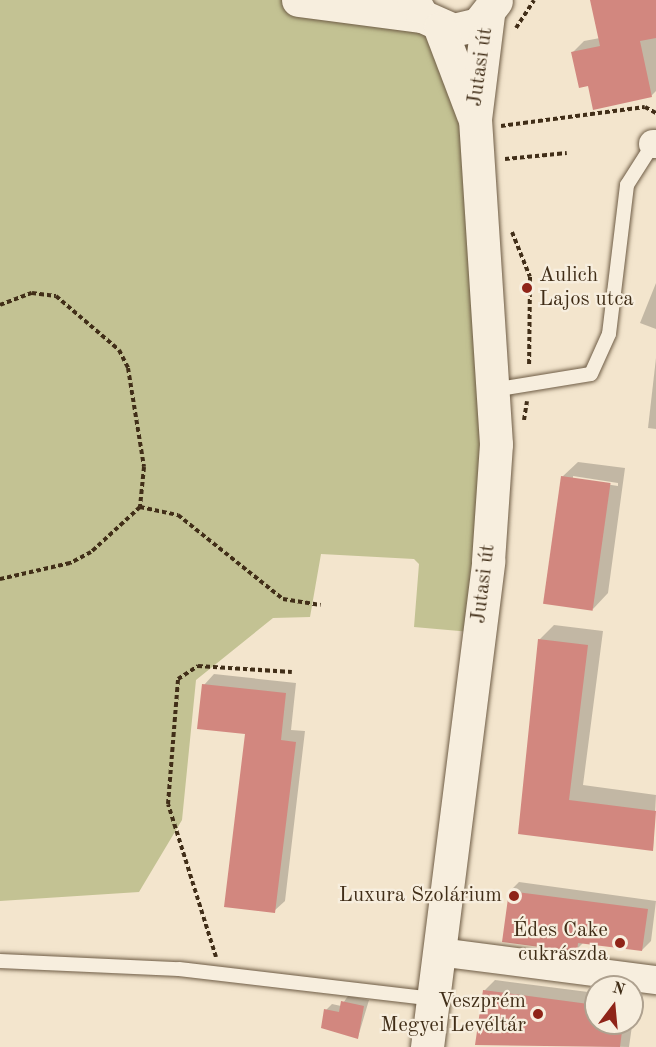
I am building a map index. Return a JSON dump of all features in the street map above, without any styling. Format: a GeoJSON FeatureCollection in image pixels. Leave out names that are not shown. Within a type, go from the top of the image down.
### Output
{"type":"FeatureCollection","features":[{"type":"Feature","properties":{"kind":"street"},"geometry":{"type":"LineString","coordinates":[[314,1],[425,15]]}},
{"type":"Feature","properties":{"kind":"street","name":"Jutasi út"},"geometry":{"type":"LineString","coordinates":[[425,15],[466,28],[499,17],[484,117],[496,444],[488,561],[427,1047]]}},
{"type":"Feature","properties":{"kind":"street","name":"Jutasi út"},"geometry":{"type":"LineString","coordinates":[[425,15],[484,117]]}},
{"type":"Feature","properties":{"kind":"street"},"geometry":{"type":"LineString","coordinates":[[439,952],[656,980]]}},
{"type":"Feature","properties":{"kind":"lane"},"geometry":{"type":"LineString","coordinates":[[493,390],[591,374],[601,358],[627,185],[655,144]]}},
{"type":"Feature","properties":{"kind":"lane"},"geometry":{"type":"LineString","coordinates":[[0,961],[224,974],[433,999]]}},
{"type":"Feature","properties":{"kind":"path"},"geometry":{"type":"LineString","coordinates":[[499,17],[534,0]]}},
{"type":"Feature","properties":{"kind":"path"},"geometry":{"type":"LineString","coordinates":[[484,117],[494,127],[645,108],[656,113]]}},
{"type":"Feature","properties":{"kind":"path"},"geometry":{"type":"LineString","coordinates":[[497,160],[567,153]]}},
{"type":"Feature","properties":{"kind":"path"},"geometry":{"type":"LineString","coordinates":[[511,224],[517,256],[530,277],[529,385]]}},
{"type":"Feature","properties":{"kind":"path"},"geometry":{"type":"LineString","coordinates":[[0,305],[32,293],[56,296],[119,351],[128,368],[141,437],[140,507],[91,552],[70,563],[0,579]]}},
{"type":"Feature","properties":{"kind":"path"},"geometry":{"type":"LineString","coordinates":[[140,507],[178,515],[283,599],[321,605]]}},
{"type":"Feature","properties":{"kind":"path"},"geometry":{"type":"LineString","coordinates":[[224,974],[206,934],[168,804],[178,679],[198,666],[292,672]]}},
{"type":"Feature","properties":{"kind":"shaded area"},"geometry":{"type":"Polygon","coordinates":[[[0,0],[321,0],[421,20],[478,143],[482,633],[414,627],[419,564],[414,559],[321,554],[310,617],[273,618],[196,680],[182,820],[139,892],[0,901],[0,0]]]}},
{"type":"Feature","properties":{"kind":"building"},"geometry":{"type":"Polygon","coordinates":[[[590,0],[656,0],[656,38],[640,41],[652,97],[593,110],[588,86],[579,88],[571,52],[600,46],[590,0]]]}},
{"type":"Feature","properties":{"kind":"building"},"geometry":{"type":"Polygon","coordinates":[[[561,476],[611,483],[593,611],[543,604],[561,476]]]}},
{"type":"Feature","properties":{"kind":"building"},"geometry":{"type":"Polygon","coordinates":[[[538,639],[588,645],[569,800],[656,811],[653,851],[518,834],[538,639]]]}},
{"type":"Feature","properties":{"kind":"building"},"geometry":{"type":"Polygon","coordinates":[[[202,684],[286,693],[281,740],[296,742],[275,913],[224,907],[245,734],[197,729],[202,684]]]}},
{"type":"Feature","properties":{"kind":"building"},"geometry":{"type":"Polygon","coordinates":[[[509,891],[648,909],[642,951],[578,943],[577,952],[502,942],[509,891]]]}},
{"type":"Feature","properties":{"kind":"building","name":"Veszprém Megyei Levéltár"},"geometry":{"type":"Polygon","coordinates":[[[483,990],[584,1003],[584,1035],[622,1035],[620,1047],[475,1045],[483,990]]]}},
{"type":"Feature","properties":{"kind":"building"},"geometry":{"type":"Polygon","coordinates":[[[341,1001],[364,1006],[358,1039],[321,1028],[324,1009],[339,1012],[341,1001]]]}},
{"type":"Feature","properties":{"kind":"place","name":"Aulich Lajos utca"},"geometry":{"type":"Point","coordinates":[527,288]}},
{"type":"Feature","properties":{"kind":"place","name":"Luxura Szolárium"},"geometry":{"type":"Point","coordinates":[514,896]}},
{"type":"Feature","properties":{"kind":"place","name":"Édes Cake cukrászda"},"geometry":{"type":"Point","coordinates":[620,943]}},
{"type":"Feature","properties":{"kind":"place","name":"Veszprém Megyei Levéltár"},"geometry":{"type":"Point","coordinates":[538,1014]}}]}
